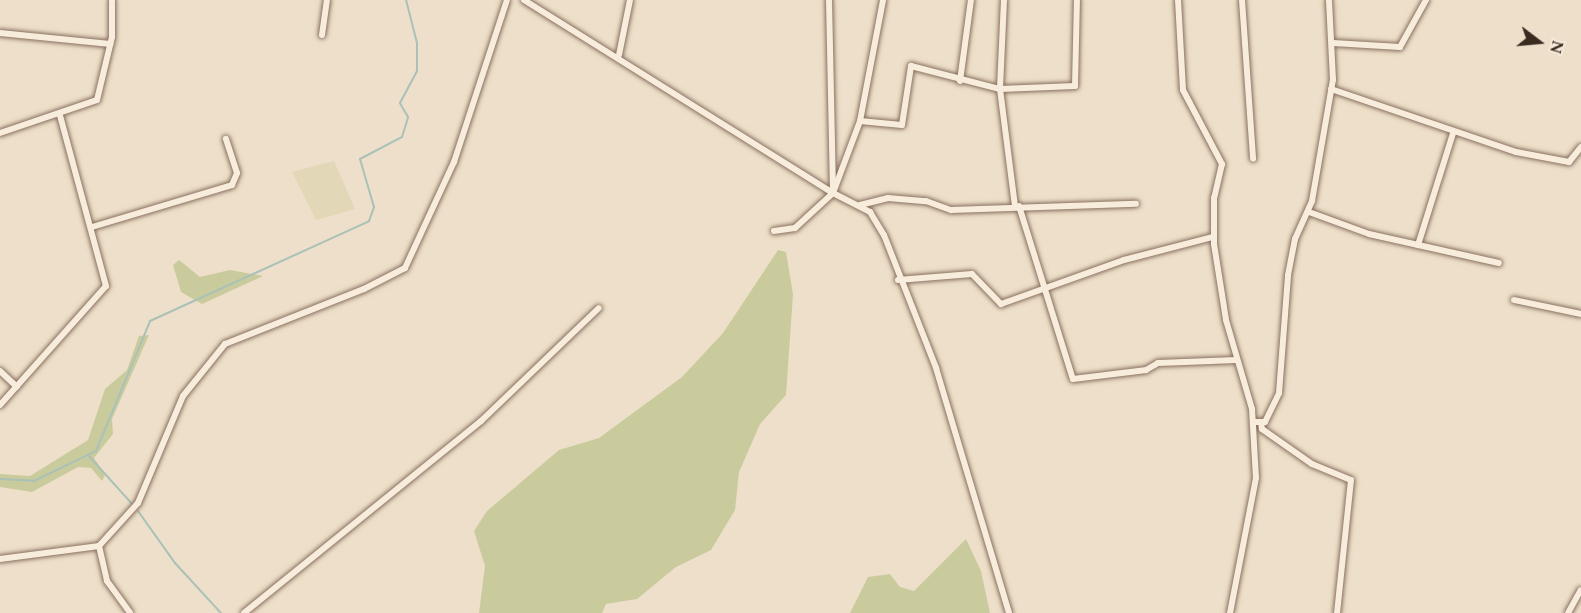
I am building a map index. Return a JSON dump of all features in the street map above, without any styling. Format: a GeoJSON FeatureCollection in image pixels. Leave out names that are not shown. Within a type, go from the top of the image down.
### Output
{"type":"FeatureCollection","features":[{"type":"Feature","properties":{"kind":"street"},"geometry":{"type":"LineString","coordinates":[[0,133],[60,116],[98,100],[110,44],[112,0]]}},
{"type":"Feature","properties":{"kind":"street"},"geometry":{"type":"LineString","coordinates":[[322,35],[327,0]]}},
{"type":"Feature","properties":{"kind":"street"},"geometry":{"type":"LineString","coordinates":[[0,559],[99,546],[138,503],[183,396],[225,344],[364,290],[405,268],[454,162],[507,0]]}},
{"type":"Feature","properties":{"kind":"street"},"geometry":{"type":"LineString","coordinates":[[524,0],[619,55],[790,170],[860,205],[884,235],[898,280],[936,368],[1009,613]]}},
{"type":"Feature","properties":{"kind":"street"},"geometry":{"type":"LineString","coordinates":[[619,55],[630,0]]}},
{"type":"Feature","properties":{"kind":"street"},"geometry":{"type":"LineString","coordinates":[[829,0],[833,192]]}},
{"type":"Feature","properties":{"kind":"street"},"geometry":{"type":"LineString","coordinates":[[774,231],[795,228],[833,192],[860,121],[883,0]]}},
{"type":"Feature","properties":{"kind":"street"},"geometry":{"type":"LineString","coordinates":[[960,81],[971,0]]}},
{"type":"Feature","properties":{"kind":"street"},"geometry":{"type":"LineString","coordinates":[[1004,0],[1000,89],[1017,206],[1046,287],[1073,379],[1146,370],[1158,363],[1237,360]]}},
{"type":"Feature","properties":{"kind":"street"},"geometry":{"type":"LineString","coordinates":[[860,121],[902,125],[910,66],[960,81],[1000,89],[1075,86],[1077,0]]}},
{"type":"Feature","properties":{"kind":"street"},"geometry":{"type":"LineString","coordinates":[[1178,0],[1183,90],[1222,164],[1213,237],[1237,360],[1253,422],[1256,478],[1230,613]]}},
{"type":"Feature","properties":{"kind":"street"},"geometry":{"type":"LineString","coordinates":[[1242,0],[1253,159]]}},
{"type":"Feature","properties":{"kind":"street"},"geometry":{"type":"LineString","coordinates":[[1329,0],[1333,43],[1331,89],[1309,212],[1295,239],[1288,275],[1279,393],[1261,422],[1262,429],[1312,464],[1351,480],[1336,613]]}},
{"type":"Feature","properties":{"kind":"street"},"geometry":{"type":"LineString","coordinates":[[1333,43],[1400,47],[1426,0]]}},
{"type":"Feature","properties":{"kind":"street"},"geometry":{"type":"LineString","coordinates":[[0,33],[110,44]]}},
{"type":"Feature","properties":{"kind":"street"},"geometry":{"type":"LineString","coordinates":[[1331,89],[1453,134],[1569,162],[1581,147]]}},
{"type":"Feature","properties":{"kind":"street"},"geometry":{"type":"LineString","coordinates":[[0,405],[106,286],[92,226],[60,116]]}},
{"type":"Feature","properties":{"kind":"street"},"geometry":{"type":"LineString","coordinates":[[1418,245],[1453,134]]}},
{"type":"Feature","properties":{"kind":"street"},"geometry":{"type":"LineString","coordinates":[[92,226],[232,184],[237,173],[226,139]]}},
{"type":"Feature","properties":{"kind":"street"},"geometry":{"type":"LineString","coordinates":[[860,205],[888,198],[926,201],[951,210],[1017,206],[1136,204]]}},
{"type":"Feature","properties":{"kind":"street"},"geometry":{"type":"LineString","coordinates":[[1309,212],[1418,245],[1499,263]]}},
{"type":"Feature","properties":{"kind":"street"},"geometry":{"type":"LineString","coordinates":[[898,280],[972,274],[1001,304],[1046,287],[1213,237]]}},
{"type":"Feature","properties":{"kind":"street"},"geometry":{"type":"LineString","coordinates":[[1514,300],[1581,314]]}},
{"type":"Feature","properties":{"kind":"street"},"geometry":{"type":"LineString","coordinates":[[244,613],[481,421],[599,308]]}},
{"type":"Feature","properties":{"kind":"street"},"geometry":{"type":"LineString","coordinates":[[0,371],[16,387]]}},
{"type":"Feature","properties":{"kind":"street"},"geometry":{"type":"LineString","coordinates":[[1253,422],[1261,422]]}},
{"type":"Feature","properties":{"kind":"street"},"geometry":{"type":"LineString","coordinates":[[99,546],[107,581],[130,613]]}},
{"type":"Feature","properties":{"kind":"street"},"geometry":{"type":"LineString","coordinates":[[1568,613],[1581,590]]}},
{"type":"Feature","properties":{"kind":"shaded area"},"geometry":{"type":"Polygon","coordinates":[[[334,161],[355,209],[316,220],[292,172],[334,161]]]}},
{"type":"Feature","properties":{"kind":"green space"},"geometry":{"type":"Polygon","coordinates":[[[778,250],[786,252],[793,294],[786,395],[760,424],[739,472],[735,510],[711,550],[676,567],[637,599],[606,604],[602,613],[479,613],[485,566],[474,531],[487,511],[559,450],[599,438],[682,377],[723,333],[778,250]]]}},
{"type":"Feature","properties":{"kind":"green space"},"geometry":{"type":"Polygon","coordinates":[[[179,260],[200,277],[230,270],[263,276],[202,304],[181,292],[173,265],[179,260]]]}},
{"type":"Feature","properties":{"kind":"green space"},"geometry":{"type":"Polygon","coordinates":[[[149,335],[112,419],[113,434],[94,458],[105,475],[102,481],[91,468],[78,467],[32,492],[0,487],[0,474],[30,476],[88,440],[105,389],[127,370],[139,336],[149,335]]]}},
{"type":"Feature","properties":{"kind":"green space"},"geometry":{"type":"Polygon","coordinates":[[[966,539],[981,571],[990,613],[850,613],[868,577],[890,574],[900,587],[914,591],[966,539]]]}},
{"type":"Feature","properties":{"kind":"waterway"},"geometry":{"type":"LineString","coordinates":[[0,479],[34,481],[96,451],[150,321],[369,221],[374,207],[360,159],[402,137],[408,117],[400,103],[417,71],[417,43],[406,0]]}},
{"type":"Feature","properties":{"kind":"waterway"},"geometry":{"type":"LineString","coordinates":[[89,456],[132,504]]}},
{"type":"Feature","properties":{"kind":"waterway"},"geometry":{"type":"LineString","coordinates":[[138,511],[175,563],[221,613]]}}]}
